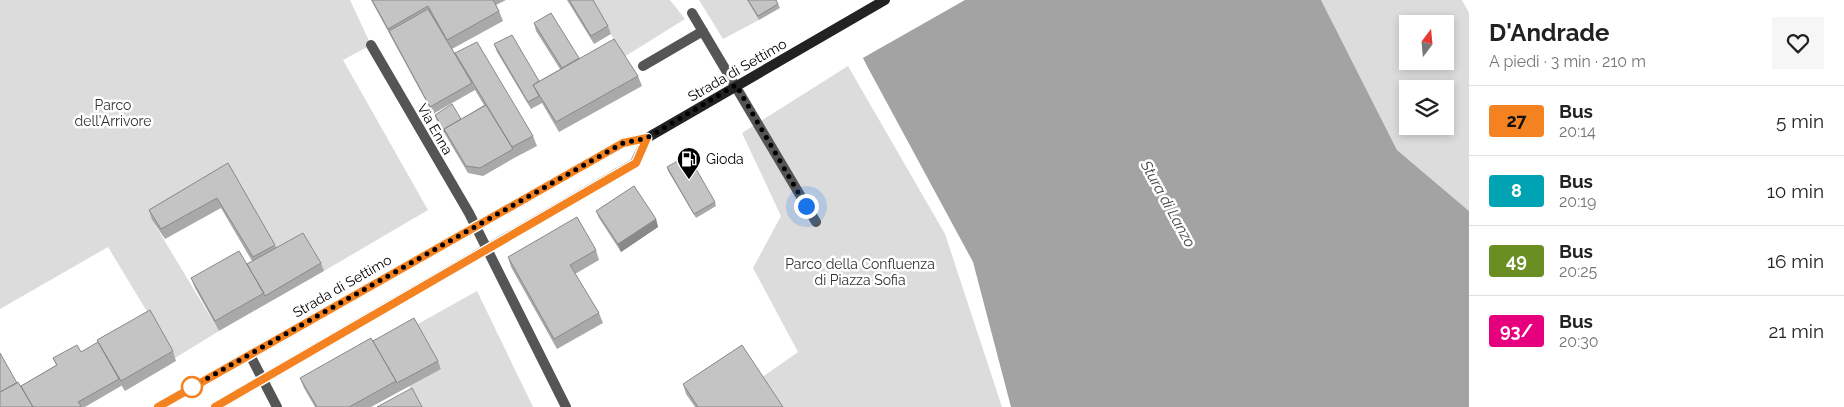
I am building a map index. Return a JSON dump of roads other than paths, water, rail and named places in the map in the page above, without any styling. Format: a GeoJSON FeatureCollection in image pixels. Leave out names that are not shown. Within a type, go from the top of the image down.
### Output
{"type":"FeatureCollection","features":[{"type":"Feature","properties":{"kind":"main road","name":"Strada di Settimo"},"geometry":{"type":"LineString","coordinates":[[158,407],[623,143],[647,138],[885,0]]}},
{"type":"Feature","properties":{"kind":"main road"},"geometry":{"type":"LineString","coordinates":[[215,407],[636,163],[647,138]]}},
{"type":"Feature","properties":{"kind":"street"},"geometry":{"type":"LineString","coordinates":[[692,13],[816,222]]}},
{"type":"Feature","properties":{"kind":"street"},"geometry":{"type":"LineString","coordinates":[[643,66],[703,31]]}},
{"type":"Feature","properties":{"kind":"street","name":"Via Enna"},"geometry":{"type":"LineString","coordinates":[[370,45],[476,226],[566,407]]}},
{"type":"Feature","properties":{"kind":"street"},"geometry":{"type":"LineString","coordinates":[[250,355],[277,407]]}},
{"type":"Feature","properties":{"kind":"water","name":"Stura di Lanzo"},"geometry":{"type":"Polygon","coordinates":[[[834,0],[1321,0],[1397,150],[1469,211],[1469,407],[1011,407],[973,262],[867,66],[834,0]]]}},
{"type":"Feature","properties":{"kind":"place","name":"Gioda"},"geometry":{"type":"Point","coordinates":[689,180]}},
{"type":"Feature","properties":{"kind":"park label","name":"Parco dell'Arrivore"},"geometry":{"type":"Point","coordinates":[113,114]}},
{"type":"Feature","properties":{"kind":"park label","name":"Parco della Confluenza di Piazza Sofia"},"geometry":{"type":"Point","coordinates":[860,272]}}]}
